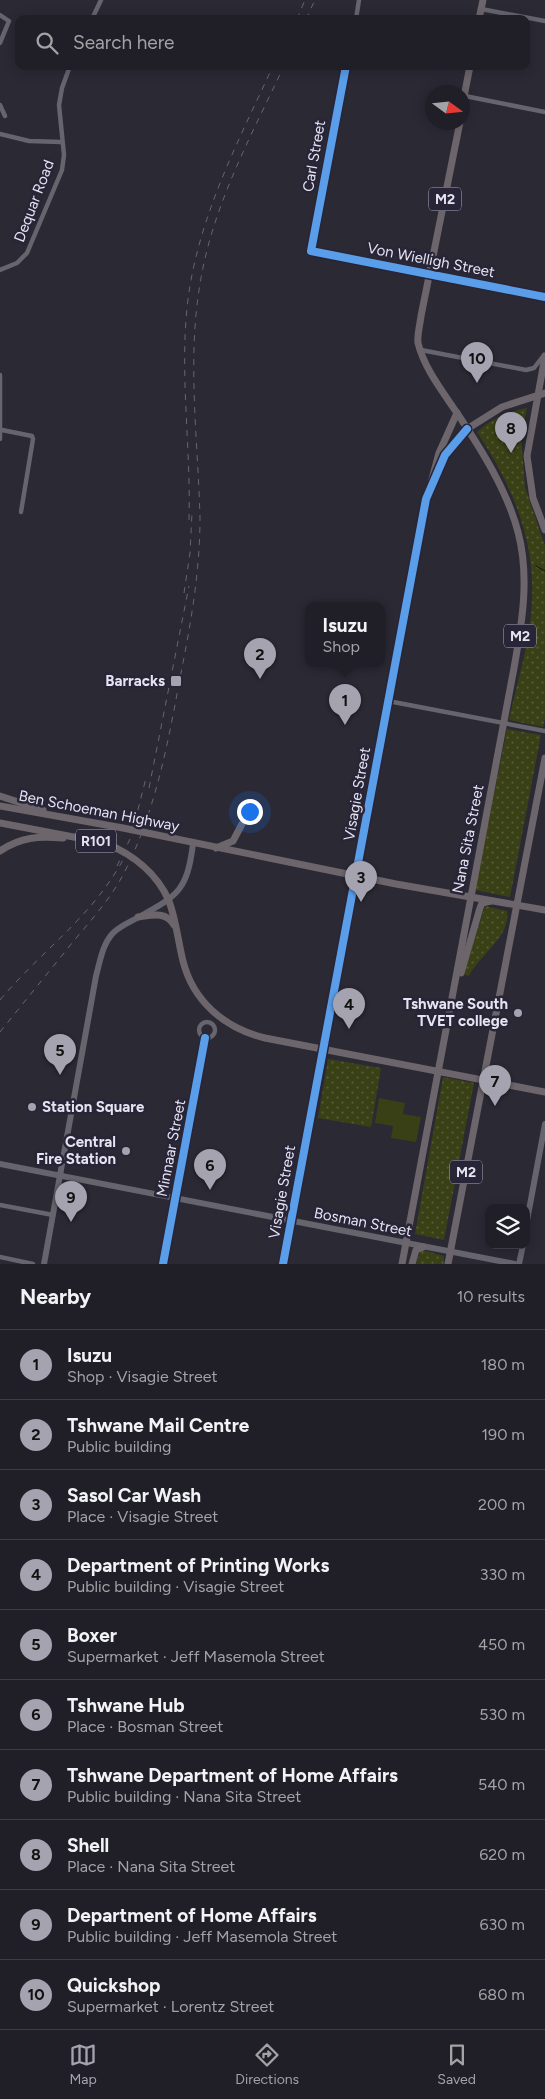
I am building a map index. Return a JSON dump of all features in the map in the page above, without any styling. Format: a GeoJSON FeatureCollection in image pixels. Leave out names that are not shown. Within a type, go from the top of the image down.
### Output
{"type":"FeatureCollection","features":[{"type":"Feature","properties":{"kind":"main road"},"geometry":{"type":"LineString","coordinates":[[480,15],[483,0]]}},
{"type":"Feature","properties":{"kind":"main road"},"geometry":{"type":"LineString","coordinates":[[466,85],[469,70]]}},
{"type":"Feature","properties":{"kind":"main road","name":"M2"},"geometry":{"type":"LineString","coordinates":[[458,130],[418,335],[421,350],[440,388],[467,429]]}},
{"type":"Feature","properties":{"kind":"main road"},"geometry":{"type":"LineString","coordinates":[[545,355],[542,393],[527,456],[534,498],[545,530]]}},
{"type":"Feature","properties":{"kind":"main road"},"geometry":{"type":"LineString","coordinates":[[467,429],[502,407],[542,393]]}},
{"type":"Feature","properties":{"kind":"main road"},"geometry":{"type":"LineString","coordinates":[[431,483],[441,448],[458,413]]}},
{"type":"Feature","properties":{"kind":"main road","name":"Nana Sita Street"},"geometry":{"type":"LineString","coordinates":[[402,1264],[504,724],[523,613],[524,567],[518,531],[508,506],[467,429]]}},
{"type":"Feature","properties":{"kind":"main road","name":"M2"},"geometry":{"type":"LineString","coordinates":[[448,1264],[545,758]]}},
{"type":"Feature","properties":{"kind":"main road"},"geometry":{"type":"LineString","coordinates":[[0,796],[63,817]]}},
{"type":"Feature","properties":{"kind":"main road","name":"Ben Schoeman Highway"},"geometry":{"type":"LineString","coordinates":[[0,806],[193,844]]}},
{"type":"Feature","properties":{"kind":"main road","name":"Ben Schoeman Highway"},"geometry":{"type":"LineString","coordinates":[[0,823],[105,843],[123,852],[148,870],[168,900]]}},
{"type":"Feature","properties":{"kind":"main road"},"geometry":{"type":"LineString","coordinates":[[215,848],[233,841],[242,824]]}},
{"type":"Feature","properties":{"kind":"main road"},"geometry":{"type":"LineString","coordinates":[[0,851],[12,843],[32,836],[105,843]]}},
{"type":"Feature","properties":{"kind":"main road","name":"R101"},"geometry":{"type":"LineString","coordinates":[[193,844],[545,910]]}},
{"type":"Feature","properties":{"kind":"main road","name":"R101"},"geometry":{"type":"LineString","coordinates":[[168,900],[190,982],[201,1000],[213,1012],[232,1025],[254,1035],[545,1092]]}},
{"type":"Feature","properties":{"kind":"main road"},"geometry":{"type":"LineString","coordinates":[[452,997],[482,903],[493,900]]}},
{"type":"Feature","properties":{"kind":"main road"},"geometry":{"type":"LineString","coordinates":[[138,917],[164,915],[169,918],[176,930]]}},
{"type":"Feature","properties":{"kind":"main road"},"geometry":{"type":"LineString","coordinates":[[412,1264],[416,1250],[423,1247]]}},
{"type":"Feature","properties":{"kind":"street"},"geometry":{"type":"LineString","coordinates":[[94,15],[100,0]]}},
{"type":"Feature","properties":{"kind":"street"},"geometry":{"type":"LineString","coordinates":[[357,15],[359,0]]}},
{"type":"Feature","properties":{"kind":"street"},"geometry":{"type":"LineString","coordinates":[[481,9],[513,15]]}},
{"type":"Feature","properties":{"kind":"street"},"geometry":{"type":"LineString","coordinates":[[0,15],[9,21],[0,43]]}},
{"type":"Feature","properties":{"kind":"street"},"geometry":{"type":"LineString","coordinates":[[530,18],[545,21]]}},
{"type":"Feature","properties":{"kind":"street","name":"Dequar Road"},"geometry":{"type":"LineString","coordinates":[[0,270],[17,263],[27,253],[62,170],[64,155],[61,142],[59,105],[62,88],[69,70]]}},
{"type":"Feature","properties":{"kind":"street","name":"Carl Street"},"geometry":{"type":"LineString","coordinates":[[311,251],[345,70]]}},
{"type":"Feature","properties":{"kind":"street"},"geometry":{"type":"LineString","coordinates":[[470,97],[545,112]]}},
{"type":"Feature","properties":{"kind":"street"},"geometry":{"type":"LineString","coordinates":[[0,105],[5,116]]}},
{"type":"Feature","properties":{"kind":"street"},"geometry":{"type":"LineString","coordinates":[[0,134],[29,141],[61,142]]}},
{"type":"Feature","properties":{"kind":"street","name":"Von Wielligh Street"},"geometry":{"type":"LineString","coordinates":[[311,251],[545,296]]}},
{"type":"Feature","properties":{"kind":"street"},"geometry":{"type":"LineString","coordinates":[[421,350],[526,370],[534,368],[545,355]]}},
{"type":"Feature","properties":{"kind":"street"},"geometry":{"type":"LineString","coordinates":[[0,375],[2,430],[0,439]]}},
{"type":"Feature","properties":{"kind":"street","name":"Visagie Street"},"geometry":{"type":"LineString","coordinates":[[283,1264],[426,499],[444,455],[467,429]]}},
{"type":"Feature","properties":{"kind":"street"},"geometry":{"type":"LineString","coordinates":[[2,430],[32,436],[33,439],[21,512]]}},
{"type":"Feature","properties":{"kind":"street"},"geometry":{"type":"LineString","coordinates":[[534,498],[545,520]]}},
{"type":"Feature","properties":{"kind":"street"},"geometry":{"type":"LineString","coordinates":[[388,701],[545,731]]}},
{"type":"Feature","properties":{"kind":"street"},"geometry":{"type":"LineString","coordinates":[[44,1264],[96,976],[102,954],[113,934],[168,900],[185,882],[193,844]]}},
{"type":"Feature","properties":{"kind":"street","name":"Minnaar Street"},"geometry":{"type":"LineString","coordinates":[[163,1264],[205,1038]]}},
{"type":"Feature","properties":{"kind":"street"},"geometry":{"type":"LineString","coordinates":[[530,1205],[545,1124]]}},
{"type":"Feature","properties":{"kind":"street","name":"Bosman Street"},"geometry":{"type":"LineString","coordinates":[[0,1164],[515,1264]]}},
{"type":"Feature","properties":{"kind":"street"},"geometry":{"type":"LineString","coordinates":[[0,1205],[53,1215]]}},
{"type":"Feature","properties":{"kind":"street"},"geometry":{"type":"LineString","coordinates":[[519,1264],[522,1249]]}},
{"type":"Feature","properties":{"kind":"street"},"geometry":{"type":"LineString","coordinates":[[0,1257],[33,1264]]}},
{"type":"Feature","properties":{"kind":"green space"},"geometry":{"type":"Polygon","coordinates":[[[527,408],[521,437],[525,487],[545,546],[545,719],[543,727],[509,720],[529,630],[532,577],[525,533],[518,512],[500,471],[477,432],[488,423],[500,417],[527,408]]]}},
{"type":"Feature","properties":{"kind":"green space"},"geometry":{"type":"Polygon","coordinates":[[[507,729],[541,735],[510,897],[475,890],[507,729]]]}},
{"type":"Feature","properties":{"kind":"green space"},"geometry":{"type":"Polygon","coordinates":[[[485,906],[507,911],[507,920],[499,937],[469,976],[463,974],[485,906]]]}},
{"type":"Feature","properties":{"kind":"green space"},"geometry":{"type":"Polygon","coordinates":[[[328,1059],[381,1068],[371,1127],[318,1118],[328,1059]]]}},
{"type":"Feature","properties":{"kind":"green space"},"geometry":{"type":"Polygon","coordinates":[[[443,1077],[474,1083],[444,1240],[415,1234],[443,1077]]]}},
{"type":"Feature","properties":{"kind":"green space"},"geometry":{"type":"Polygon","coordinates":[[[379,1098],[405,1103],[403,1114],[421,1117],[416,1142],[391,1138],[393,1126],[375,1123],[379,1098]]]}},
{"type":"Feature","properties":{"kind":"green space"},"geometry":{"type":"Polygon","coordinates":[[[423,1250],[444,1256],[444,1264],[416,1264],[420,1252],[423,1250]]]}},
{"type":"Feature","properties":{"kind":"waterway"},"geometry":{"type":"LineString","coordinates":[[536,566],[545,571]]}},
{"type":"Feature","properties":{"kind":"railway"},"geometry":{"type":"LineString","coordinates":[[299,15],[305,0]]}},
{"type":"Feature","properties":{"kind":"railway"},"geometry":{"type":"LineString","coordinates":[[308,15],[315,0]]}},
{"type":"Feature","properties":{"kind":"railway"},"geometry":{"type":"LineString","coordinates":[[189,520],[185,334],[192,276],[199,244],[220,184],[271,70]]}},
{"type":"Feature","properties":{"kind":"railway"},"geometry":{"type":"LineString","coordinates":[[0,1032],[95,916],[116,887],[137,845],[153,800],[170,729],[194,601],[200,539],[194,401],[194,342],[200,284],[206,255],[223,200],[246,145],[282,70]]}},
{"type":"Feature","properties":{"kind":"railway"},"geometry":{"type":"LineString","coordinates":[[184,593],[190,553],[192,513]]}},
{"type":"Feature","properties":{"kind":"railway"},"geometry":{"type":"LineString","coordinates":[[149,788],[189,586]]}},
{"type":"Feature","properties":{"kind":"railway"},"geometry":{"type":"LineString","coordinates":[[117,866],[131,837],[146,778]]}},
{"type":"Feature","properties":{"kind":"railway"},"geometry":{"type":"LineString","coordinates":[[0,1000],[96,900],[123,860]]}},
{"type":"Feature","properties":{"kind":"cycle path"},"geometry":{"type":"LineString","coordinates":[[345,70],[311,251],[545,297]]}},
{"type":"Feature","properties":{"kind":"cycle path"},"geometry":{"type":"LineString","coordinates":[[283,1264],[426,499],[445,455],[467,429]]}},
{"type":"Feature","properties":{"kind":"cycle path"},"geometry":{"type":"LineString","coordinates":[[163,1264],[205,1038]]}},
{"type":"Feature","properties":{"kind":"place","name":"Quickshop"},"geometry":{"type":"Point","coordinates":[477,383]}},
{"type":"Feature","properties":{"kind":"place","name":"Shell"},"geometry":{"type":"Point","coordinates":[511,453]}},
{"type":"Feature","properties":{"kind":"place","name":"Tshwane Mail Centre"},"geometry":{"type":"Point","coordinates":[260,679]}},
{"type":"Feature","properties":{"kind":"place","name":"Barracks"},"geometry":{"type":"Point","coordinates":[176,681]}},
{"type":"Feature","properties":{"kind":"place","name":"Isuzu"},"geometry":{"type":"Point","coordinates":[345,725]}},
{"type":"Feature","properties":{"kind":"place","name":"Sasol Car Wash"},"geometry":{"type":"Point","coordinates":[361,902]}},
{"type":"Feature","properties":{"kind":"place","name":"Tshwane South TVET college"},"geometry":{"type":"Point","coordinates":[518,1013]}},
{"type":"Feature","properties":{"kind":"place","name":"Department of Printing Works"},"geometry":{"type":"Point","coordinates":[349,1029]}},
{"type":"Feature","properties":{"kind":"place","name":"Boxer"},"geometry":{"type":"Point","coordinates":[60,1075]}},
{"type":"Feature","properties":{"kind":"place","name":"Tshwane Department of Home Affairs"},"geometry":{"type":"Point","coordinates":[495,1106]}},
{"type":"Feature","properties":{"kind":"place","name":"Station Square"},"geometry":{"type":"Point","coordinates":[32,1107]}},
{"type":"Feature","properties":{"kind":"place","name":"Central Fire Station"},"geometry":{"type":"Point","coordinates":[126,1151]}},
{"type":"Feature","properties":{"kind":"place","name":"Tshwane Hub"},"geometry":{"type":"Point","coordinates":[210,1190]}},
{"type":"Feature","properties":{"kind":"place","name":"Department of Home Affairs"},"geometry":{"type":"Point","coordinates":[71,1222]}}]}
